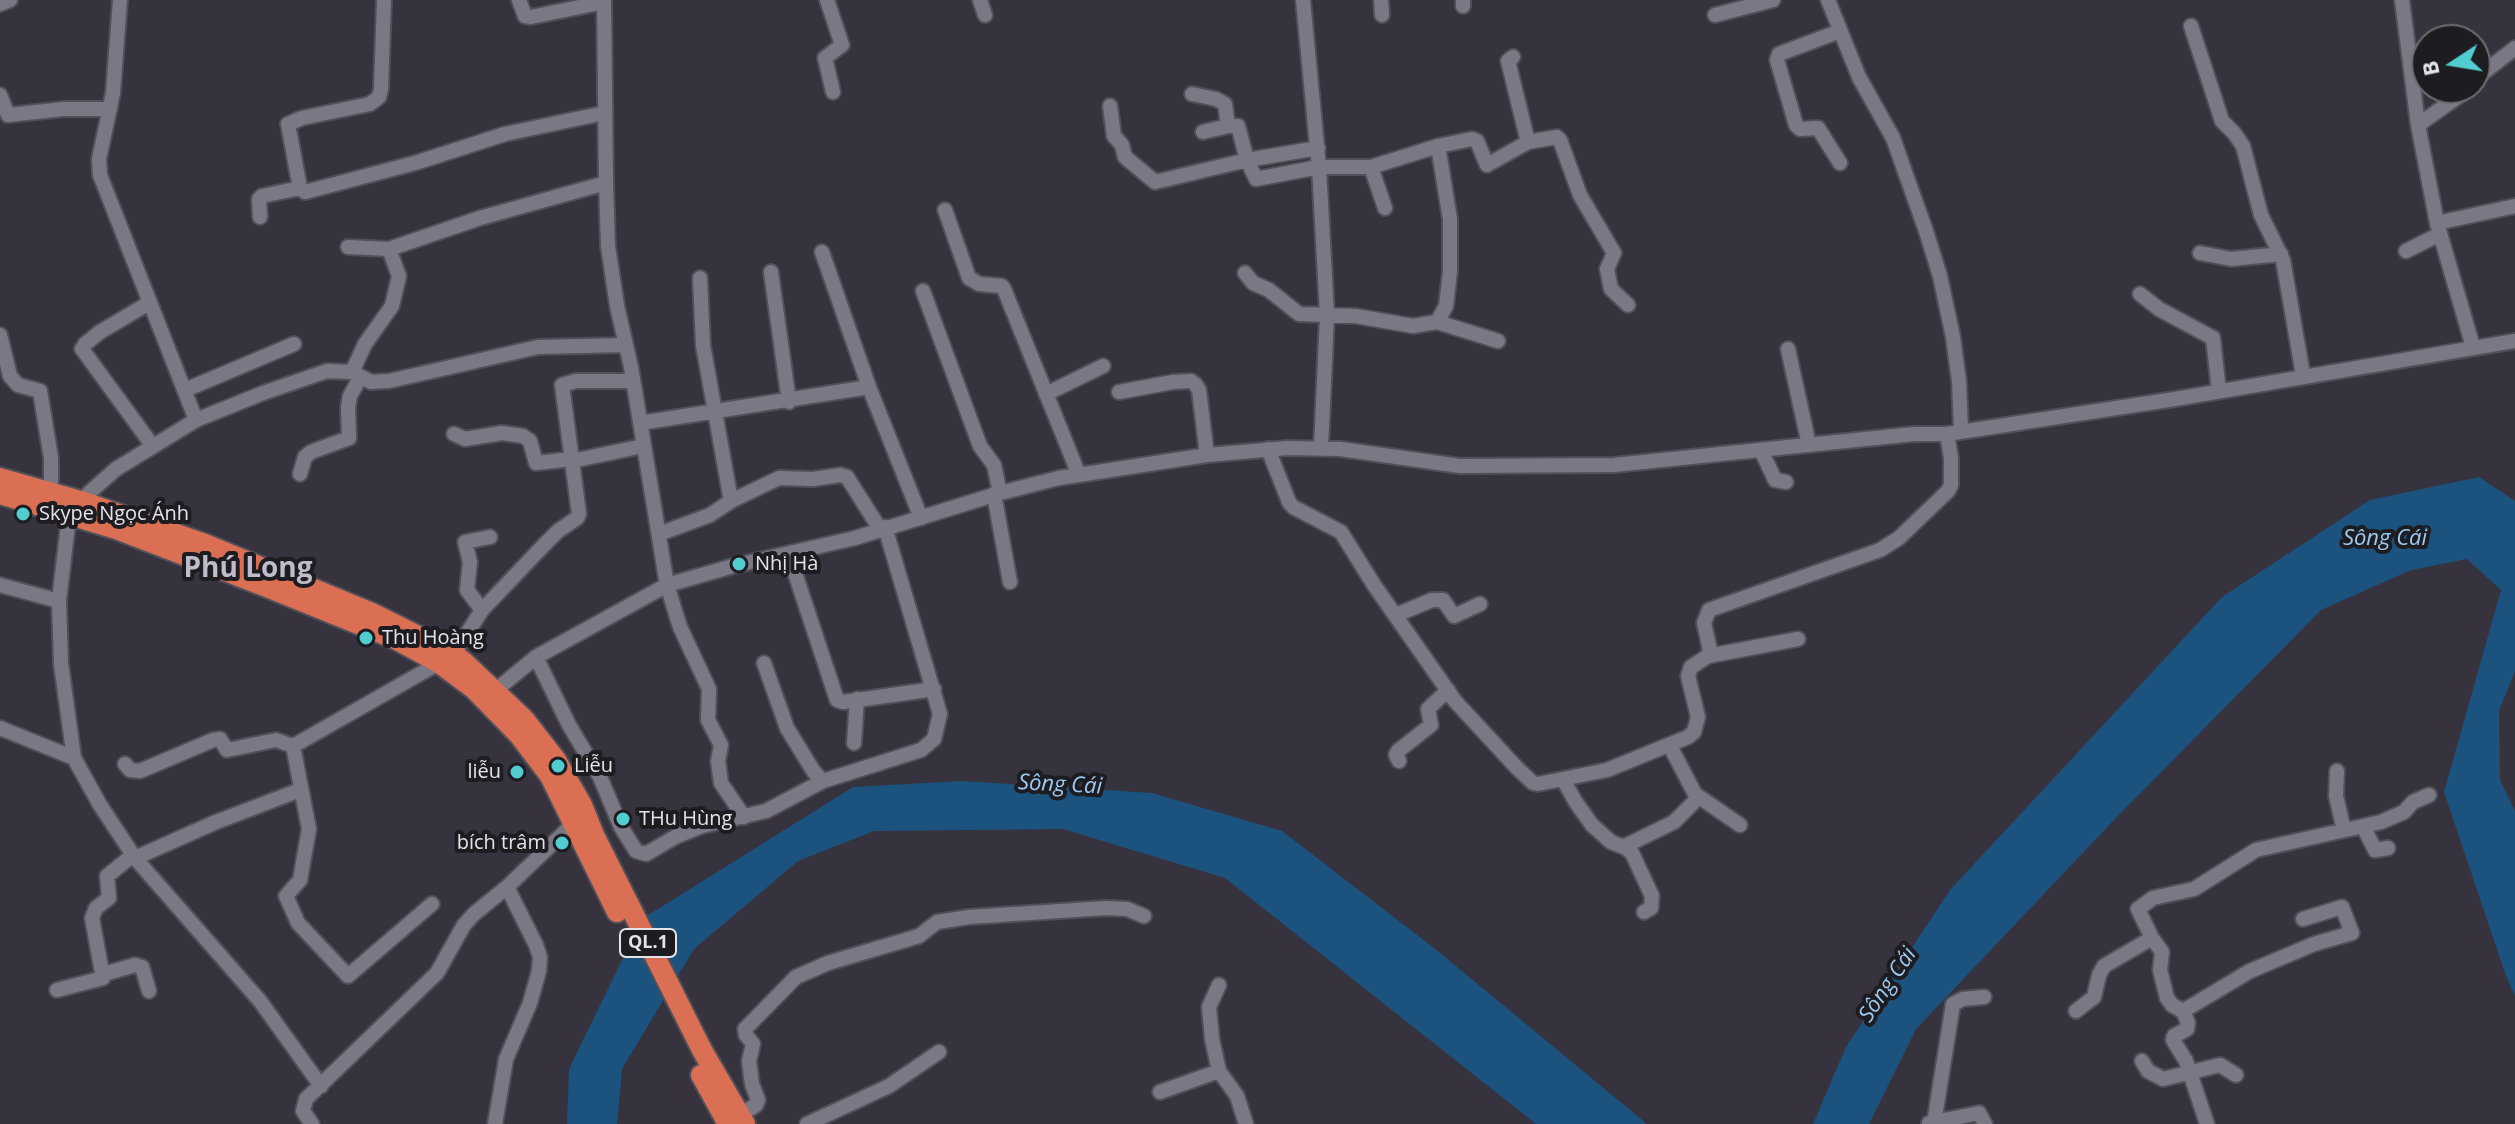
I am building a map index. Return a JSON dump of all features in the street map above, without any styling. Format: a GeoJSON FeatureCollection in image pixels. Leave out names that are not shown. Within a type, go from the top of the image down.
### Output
{"type":"FeatureCollection","features":[{"type":"Feature","properties":{"kind":"highway","name":"QL.1"},"geometry":{"type":"LineString","coordinates":[[0,478],[51,491],[75,508]]}},
{"type":"Feature","properties":{"kind":"highway","name":"QL.1"},"geometry":{"type":"LineString","coordinates":[[0,494],[75,508],[229,554],[372,613],[496,690],[553,756],[588,839],[696,1053],[738,1121]]}},
{"type":"Feature","properties":{"kind":"highway","name":"QL.1"},"geometry":{"type":"LineString","coordinates":[[446,658],[519,735],[577,815]]}},
{"type":"Feature","properties":{"kind":"street"},"geometry":{"type":"LineString","coordinates":[[0,4],[10,0]]}},
{"type":"Feature","properties":{"kind":"street"},"geometry":{"type":"LineString","coordinates":[[120,0],[110,109],[99,159],[100,175],[196,420]]}},
{"type":"Feature","properties":{"kind":"street"},"geometry":{"type":"LineString","coordinates":[[384,0],[379,97],[370,104],[302,118],[288,124],[300,188],[305,192],[415,163],[505,134],[604,113]]}},
{"type":"Feature","properties":{"kind":"street"},"geometry":{"type":"LineString","coordinates":[[519,0],[525,16],[531,17],[604,1],[604,113],[610,264],[667,585],[680,627],[709,689],[708,720],[721,745],[718,761],[721,783],[744,817]]}},
{"type":"Feature","properties":{"kind":"street"},"geometry":{"type":"LineString","coordinates":[[827,0],[842,45],[826,57],[833,92]]}},
{"type":"Feature","properties":{"kind":"street"},"geometry":{"type":"LineString","coordinates":[[1303,0],[1318,148],[1327,315],[1321,448]]}},
{"type":"Feature","properties":{"kind":"street"},"geometry":{"type":"LineString","coordinates":[[1715,15],[1773,0]]}},
{"type":"Feature","properties":{"kind":"street"},"geometry":{"type":"LineString","coordinates":[[1708,656],[1710,650],[1704,623],[1709,610],[1880,550],[1913,526],[1951,485],[1957,366],[1940,276],[1893,138],[1859,77],[1828,0]]}},
{"type":"Feature","properties":{"kind":"street"},"geometry":{"type":"LineString","coordinates":[[2402,0],[2418,125],[2438,228],[2473,347]]}},
{"type":"Feature","properties":{"kind":"street"},"geometry":{"type":"LineString","coordinates":[[2191,26],[2222,121],[2243,146],[2261,215],[2281,254],[2303,375]]}},
{"type":"Feature","properties":{"kind":"street"},"geometry":{"type":"LineString","coordinates":[[1840,31],[1779,54],[1777,60],[1796,125],[1800,129],[1818,128],[1840,163]]}},
{"type":"Feature","properties":{"kind":"street"},"geometry":{"type":"LineString","coordinates":[[2491,67],[2515,48]]}},
{"type":"Feature","properties":{"kind":"street"},"geometry":{"type":"LineString","coordinates":[[1513,57],[1508,61],[1528,142]]}},
{"type":"Feature","properties":{"kind":"street"},"geometry":{"type":"LineString","coordinates":[[1192,94],[1222,102],[1227,108],[1228,126]]}},
{"type":"Feature","properties":{"kind":"street"},"geometry":{"type":"LineString","coordinates":[[0,95],[8,115],[64,109],[110,109]]}},
{"type":"Feature","properties":{"kind":"street"},"geometry":{"type":"LineString","coordinates":[[2418,125],[2448,104]]}},
{"type":"Feature","properties":{"kind":"street"},"geometry":{"type":"LineString","coordinates":[[1110,106],[1115,139],[1122,145],[1125,157],[1155,182],[1247,160],[1318,148]]}},
{"type":"Feature","properties":{"kind":"street"},"geometry":{"type":"LineString","coordinates":[[1203,132],[1238,126],[1247,160],[1256,179],[1319,167],[1371,167],[1438,146],[1475,140],[1487,165],[1528,142],[1551,137],[1560,140],[1580,195],[1614,253],[1607,269],[1611,289],[1628,305]]}},
{"type":"Feature","properties":{"kind":"street"},"geometry":{"type":"LineString","coordinates":[[1437,322],[1446,306],[1450,272],[1450,219],[1438,146]]}},
{"type":"Feature","properties":{"kind":"street"},"geometry":{"type":"LineString","coordinates":[[1371,167],[1385,208]]}},
{"type":"Feature","properties":{"kind":"street"},"geometry":{"type":"LineString","coordinates":[[348,247],[389,249],[480,218],[606,183]]}},
{"type":"Feature","properties":{"kind":"street"},"geometry":{"type":"LineString","coordinates":[[260,217],[259,199],[262,196],[300,188]]}},
{"type":"Feature","properties":{"kind":"street"},"geometry":{"type":"LineString","coordinates":[[2406,251],[2438,228],[2515,206]]}},
{"type":"Feature","properties":{"kind":"street"},"geometry":{"type":"LineString","coordinates":[[945,210],[969,278],[979,284],[1002,286],[1004,289],[1079,475]]}},
{"type":"Feature","properties":{"kind":"street"},"geometry":{"type":"LineString","coordinates":[[300,474],[305,457],[311,452],[349,438],[348,407],[365,344],[388,315],[398,280],[389,249]]}},
{"type":"Feature","properties":{"kind":"street"},"geometry":{"type":"LineString","coordinates":[[822,252],[869,387],[921,518]]}},
{"type":"Feature","properties":{"kind":"street"},"geometry":{"type":"LineString","coordinates":[[2200,253],[2231,259],[2281,254]]}},
{"type":"Feature","properties":{"kind":"street"},"geometry":{"type":"LineString","coordinates":[[771,272],[789,402]]}},
{"type":"Feature","properties":{"kind":"street"},"geometry":{"type":"LineString","coordinates":[[1245,273],[1253,283],[1278,296],[1294,313],[1356,316],[1413,326],[1437,322],[1498,341]]}},
{"type":"Feature","properties":{"kind":"street"},"geometry":{"type":"LineString","coordinates":[[700,278],[703,345],[731,501]]}},
{"type":"Feature","properties":{"kind":"street"},"geometry":{"type":"LineString","coordinates":[[923,291],[980,446],[994,465],[1010,582]]}},
{"type":"Feature","properties":{"kind":"street"},"geometry":{"type":"LineString","coordinates":[[2140,294],[2159,309],[2213,338],[2219,391]]}},
{"type":"Feature","properties":{"kind":"street"},"geometry":{"type":"LineString","coordinates":[[149,303],[100,332],[82,349],[152,445]]}},
{"type":"Feature","properties":{"kind":"street"},"geometry":{"type":"LineString","coordinates":[[0,335],[10,376],[18,385],[40,391],[51,458],[51,491]]}},
{"type":"Feature","properties":{"kind":"street"},"geometry":{"type":"LineString","coordinates":[[185,390],[294,344]]}},
{"type":"Feature","properties":{"kind":"street"},"geometry":{"type":"LineString","coordinates":[[321,1086],[260,1001],[134,857],[74,758],[61,664],[59,601],[75,508],[116,469],[196,420],[327,371],[356,375],[371,382],[389,381],[538,347],[626,345]]}},
{"type":"Feature","properties":{"kind":"street"},"geometry":{"type":"LineString","coordinates":[[496,690],[536,657],[667,585],[733,566],[789,555],[997,494],[1079,475],[1207,455],[1321,448],[1460,466],[1614,465],[2006,426],[2473,347],[2515,345]]}},
{"type":"Feature","properties":{"kind":"street"},"geometry":{"type":"LineString","coordinates":[[1788,349],[1809,445]]}},
{"type":"Feature","properties":{"kind":"street"},"geometry":{"type":"LineString","coordinates":[[1046,394],[1103,366]]}},
{"type":"Feature","properties":{"kind":"street"},"geometry":{"type":"LineString","coordinates":[[125,764],[130,770],[140,771],[220,739],[227,750],[276,740],[293,746],[446,658],[482,610],[558,531],[577,518],[579,508],[562,385],[571,381],[633,381]]}},
{"type":"Feature","properties":{"kind":"street"},"geometry":{"type":"LineString","coordinates":[[1119,392],[1191,381],[1199,390],[1207,455]]}},
{"type":"Feature","properties":{"kind":"street"},"geometry":{"type":"LineString","coordinates":[[640,423],[869,387]]}},
{"type":"Feature","properties":{"kind":"street"},"geometry":{"type":"LineString","coordinates":[[454,434],[465,439],[502,433],[523,436],[530,441],[536,463],[572,460],[643,446]]}},
{"type":"Feature","properties":{"kind":"street"},"geometry":{"type":"LineString","coordinates":[[1268,449],[1289,502],[1341,532],[1455,701],[1533,783],[1607,770],[1670,746],[1694,732],[1697,711],[1688,676],[1691,667],[1708,656],[1798,639]]}},
{"type":"Feature","properties":{"kind":"street"},"geometry":{"type":"LineString","coordinates":[[1761,450],[1775,480],[1786,482]]}},
{"type":"Feature","properties":{"kind":"street"},"geometry":{"type":"LineString","coordinates":[[536,657],[606,791],[621,827],[633,848],[641,854],[702,826],[766,811],[823,781],[921,750],[934,739],[940,714],[934,689],[882,528],[847,477],[779,478],[731,501],[710,515],[659,534]]}},
{"type":"Feature","properties":{"kind":"street"},"geometry":{"type":"LineString","coordinates":[[482,610],[467,590],[470,562],[465,542],[490,537]]}},
{"type":"Feature","properties":{"kind":"street"},"geometry":{"type":"LineString","coordinates":[[789,555],[837,700],[934,689]]}},
{"type":"Feature","properties":{"kind":"street"},"geometry":{"type":"LineString","coordinates":[[0,585],[59,601]]}},
{"type":"Feature","properties":{"kind":"street"},"geometry":{"type":"LineString","coordinates":[[1396,615],[1432,600],[1443,600],[1454,616],[1480,604]]}},
{"type":"Feature","properties":{"kind":"street"},"geometry":{"type":"LineString","coordinates":[[764,663],[787,728],[823,781]]}},
{"type":"Feature","properties":{"kind":"street"},"geometry":{"type":"LineString","coordinates":[[1399,761],[1398,751],[1431,725],[1428,709],[1448,690]]}},
{"type":"Feature","properties":{"kind":"street"},"geometry":{"type":"LineString","coordinates":[[854,743],[857,699]]}},
{"type":"Feature","properties":{"kind":"street"},"geometry":{"type":"LineString","coordinates":[[0,728],[74,758]]}},
{"type":"Feature","properties":{"kind":"street"},"geometry":{"type":"LineString","coordinates":[[553,756],[578,741]]}},
{"type":"Feature","properties":{"kind":"street"},"geometry":{"type":"LineString","coordinates":[[293,746],[309,829],[300,880],[286,896],[298,923],[347,976],[432,904]]}},
{"type":"Feature","properties":{"kind":"street"},"geometry":{"type":"LineString","coordinates":[[1670,746],[1691,788],[1740,825]]}},
{"type":"Feature","properties":{"kind":"street"},"geometry":{"type":"LineString","coordinates":[[2337,771],[2336,796],[2344,830]]}},
{"type":"Feature","properties":{"kind":"street"},"geometry":{"type":"LineString","coordinates":[[1563,779],[1592,825],[1611,842],[1632,853],[1652,894],[1651,908],[1644,912]]}},
{"type":"Feature","properties":{"kind":"street"},"geometry":{"type":"LineString","coordinates":[[57,990],[100,981],[104,974],[92,918],[96,908],[109,898],[107,876],[134,857],[300,790]]}},
{"type":"Feature","properties":{"kind":"street"},"geometry":{"type":"LineString","coordinates":[[292,1124],[309,1120],[303,1111],[306,1099],[437,973],[464,925],[507,887],[577,815],[606,791]]}},
{"type":"Feature","properties":{"kind":"street"},"geometry":{"type":"LineString","coordinates":[[2207,1124],[2189,1071],[2173,1040],[2188,1026],[2183,1011],[2167,998],[2160,970],[2162,952],[2138,909],[2153,898],[2194,889],[2256,850],[2394,817],[2413,802],[2429,795]]}},
{"type":"Feature","properties":{"kind":"street"},"geometry":{"type":"LineString","coordinates":[[1623,847],[1674,822],[1699,797]]}},
{"type":"Feature","properties":{"kind":"street"},"geometry":{"type":"LineString","coordinates":[[2363,826],[2375,850],[2388,848]]}},
{"type":"Feature","properties":{"kind":"street"},"geometry":{"type":"LineString","coordinates":[[495,1124],[506,1059],[530,1003],[540,957],[507,887]]}},
{"type":"Feature","properties":{"kind":"street"},"geometry":{"type":"LineString","coordinates":[[2183,1011],[2250,971],[2314,944],[2352,933],[2342,907],[2303,919]]}},
{"type":"Feature","properties":{"kind":"street"},"geometry":{"type":"LineString","coordinates":[[738,1121],[758,1100],[749,1061],[753,1044],[745,1029],[796,977],[828,963],[919,936],[937,922],[1106,908],[1127,909],[1144,916]]}},
{"type":"Feature","properties":{"kind":"street"},"geometry":{"type":"LineString","coordinates":[[2076,1011],[2094,997],[2104,966],[2152,938]]}},
{"type":"Feature","properties":{"kind":"street"},"geometry":{"type":"LineString","coordinates":[[104,974],[135,965],[142,967],[149,991]]}},
{"type":"Feature","properties":{"kind":"street"},"geometry":{"type":"LineString","coordinates":[[1219,985],[1208,1016],[1219,1071],[1237,1096],[1246,1124]]}},
{"type":"Feature","properties":{"kind":"street"},"geometry":{"type":"LineString","coordinates":[[1984,997],[1963,999],[1953,1004],[1931,1123],[1979,1113],[1985,1124]]}},
{"type":"Feature","properties":{"kind":"street"},"geometry":{"type":"LineString","coordinates":[[807,1124],[889,1086],[939,1052]]}},
{"type":"Feature","properties":{"kind":"street"},"geometry":{"type":"LineString","coordinates":[[2142,1061],[2148,1071],[2163,1079],[2220,1065],[2236,1075]]}},
{"type":"Feature","properties":{"kind":"street"},"geometry":{"type":"LineString","coordinates":[[1160,1092],[1219,1071]]}},
{"type":"Feature","properties":{"kind":"water","name":"Sông Cái"},"geometry":{"type":"Polygon","coordinates":[[[2479,477],[2515,501],[2515,671],[2499,711],[2500,780],[2515,811],[2515,996],[2444,792],[2501,590],[2467,559],[2411,570],[2321,610],[2113,821],[1916,1029],[1869,1124],[1813,1124],[1846,1047],[1950,890],[2222,597],[2370,500],[2479,477]]]}},
{"type":"Feature","properties":{"kind":"water","name":"Sông Cái"},"geometry":{"type":"Polygon","coordinates":[[[962,781],[1152,793],[1282,831],[1434,948],[1647,1124],[1536,1124],[1225,878],[1063,829],[874,831],[798,861],[694,949],[622,1069],[617,1124],[567,1124],[569,1069],[642,919],[853,787],[962,781]]]}},
{"type":"Feature","properties":{"kind":"place","name":"Skype Ngọc Ánh"},"geometry":{"type":"Point","coordinates":[23,514]}},
{"type":"Feature","properties":{"kind":"place","name":"Nhị Hà"},"geometry":{"type":"Point","coordinates":[739,564]}},
{"type":"Feature","properties":{"kind":"place","name":"Thu Hoàng"},"geometry":{"type":"Point","coordinates":[366,638]}},
{"type":"Feature","properties":{"kind":"place","name":"Liễu"},"geometry":{"type":"Point","coordinates":[558,766]}},
{"type":"Feature","properties":{"kind":"place","name":"liễu"},"geometry":{"type":"Point","coordinates":[517,772]}},
{"type":"Feature","properties":{"kind":"place","name":"THu Hùng"},"geometry":{"type":"Point","coordinates":[623,819]}},
{"type":"Feature","properties":{"kind":"place","name":"bích trâm"},"geometry":{"type":"Point","coordinates":[562,843]}},
{"type":"Feature","properties":{"kind":"district","name":"Phú Long"},"geometry":{"type":"Point","coordinates":[248,569]}}]}
